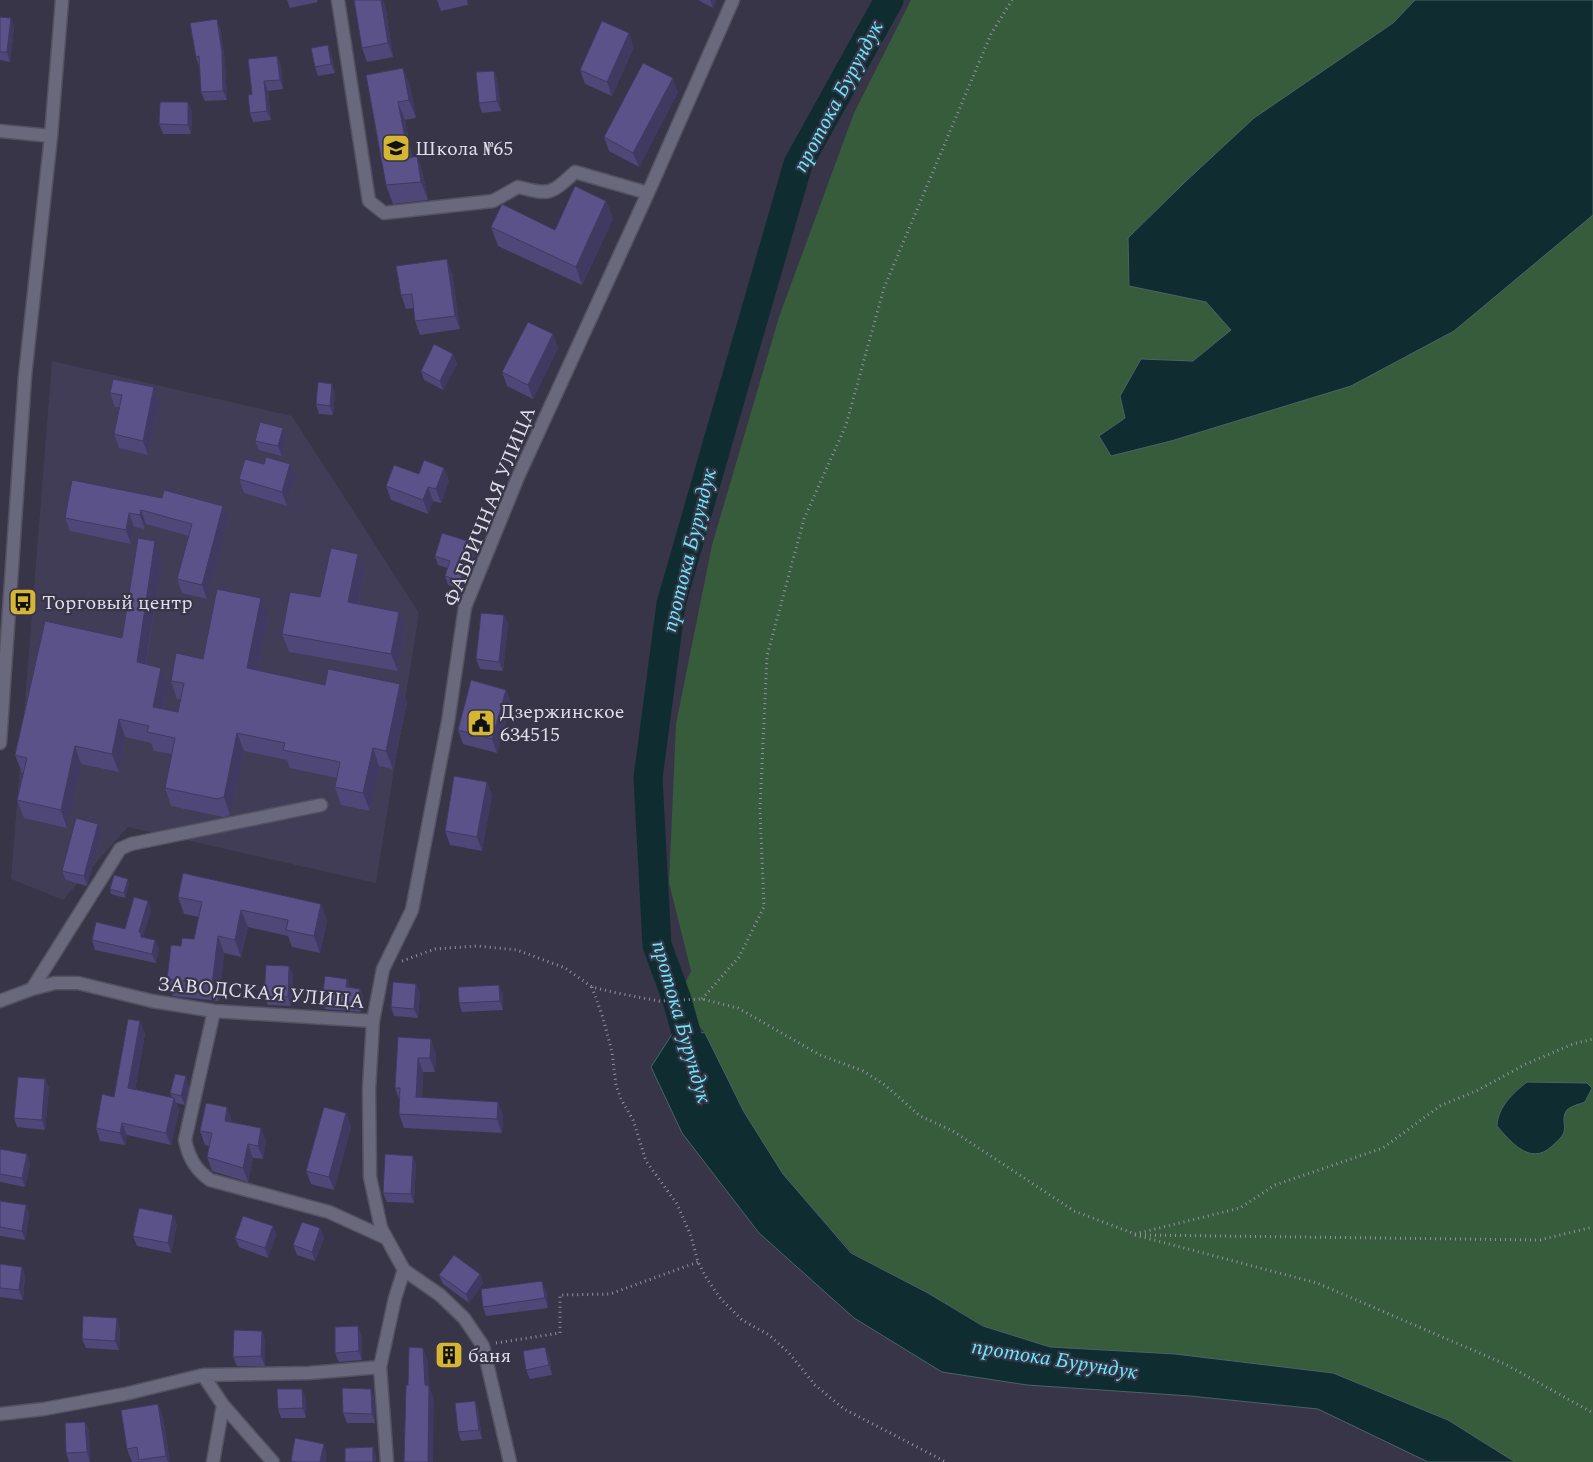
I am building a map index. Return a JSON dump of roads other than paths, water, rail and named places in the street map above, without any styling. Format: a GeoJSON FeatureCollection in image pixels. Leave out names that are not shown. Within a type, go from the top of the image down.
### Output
{"type":"FeatureCollection","features":[{"type":"Feature","properties":{"kind":"street"},"geometry":{"type":"LineString","coordinates":[[0,743],[25,376],[51,136],[62,0]]}},
{"type":"Feature","properties":{"kind":"street"},"geometry":{"type":"LineString","coordinates":[[338,0],[369,201],[384,213],[493,201],[518,187],[541,193],[556,189],[575,172],[648,193]]}},
{"type":"Feature","properties":{"kind":"street","name":"ФАБРИЧНАЯ УЛИЦА"},"geometry":{"type":"LineString","coordinates":[[412,910],[448,722],[464,607],[518,477],[648,193],[733,0]]}},
{"type":"Feature","properties":{"kind":"street"},"geometry":{"type":"LineString","coordinates":[[0,131],[51,136]]}},
{"type":"Feature","properties":{"kind":"street"},"geometry":{"type":"LineString","coordinates":[[32,989],[120,849],[131,844],[321,806]]}},
{"type":"Feature","properties":{"kind":"street","name":"ЗАВОДСКАЯ УЛИЦА"},"geometry":{"type":"LineString","coordinates":[[412,910],[383,969],[373,1021],[370,1089],[370,1177],[374,1203],[381,1228],[404,1270],[440,1294],[464,1318],[484,1346],[510,1462]]}},
{"type":"Feature","properties":{"kind":"street","name":"ЗАВОДСКАЯ УЛИЦА"},"geometry":{"type":"LineString","coordinates":[[0,1001],[55,983],[78,983],[152,1001],[214,1010],[373,1021]]}},
{"type":"Feature","properties":{"kind":"street"},"geometry":{"type":"LineString","coordinates":[[214,1010],[184,1140],[189,1156],[199,1172],[210,1180],[328,1212],[386,1238]]}},
{"type":"Feature","properties":{"kind":"street"},"geometry":{"type":"LineString","coordinates":[[388,1462],[380,1367],[394,1298],[404,1270]]}},
{"type":"Feature","properties":{"kind":"street"},"geometry":{"type":"LineString","coordinates":[[0,1414],[44,1409],[125,1394],[203,1375],[309,1373],[380,1367]]}},
{"type":"Feature","properties":{"kind":"street"},"geometry":{"type":"LineString","coordinates":[[203,1375],[223,1406],[273,1462]]}},
{"type":"Feature","properties":{"kind":"street"},"geometry":{"type":"LineString","coordinates":[[213,1462],[223,1406]]}},
{"type":"Feature","properties":{"kind":"water"},"geometry":{"type":"Polygon","coordinates":[[[1415,0],[1593,0],[1593,215],[1454,331],[1351,386],[1171,441],[1111,456],[1099,436],[1125,418],[1120,396],[1141,359],[1193,361],[1231,330],[1206,302],[1129,286],[1128,238],[1254,118],[1393,23],[1415,0]]]}},
{"type":"Feature","properties":{"kind":"water"},"geometry":{"type":"Polygon","coordinates":[[[676,1028],[705,1033],[744,1112],[783,1174],[851,1253],[928,1293],[983,1326],[1050,1347],[1175,1354],[1333,1373],[1448,1420],[1515,1462],[1428,1462],[1318,1409],[1190,1396],[1027,1385],[942,1372],[854,1318],[759,1233],[682,1133],[651,1067],[676,1028]]]}},
{"type":"Feature","properties":{"kind":"water"},"geometry":{"type":"Polygon","coordinates":[[[1527,1082],[1587,1083],[1592,1088],[1585,1102],[1567,1110],[1564,1116],[1564,1132],[1560,1138],[1551,1147],[1536,1154],[1528,1153],[1514,1144],[1497,1126],[1503,1107],[1511,1096],[1527,1082]]]}},
{"type":"Feature","properties":{"kind":"waterway","name":"протока Бурундук"},"geometry":{"type":"LineString","coordinates":[[696,1068],[677,1000],[657,945],[648,778],[671,604],[798,164],[889,0]]}},
{"type":"Feature","properties":{"kind":"place","name":"Школа №65"},"geometry":{"type":"Point","coordinates":[396,148]}},
{"type":"Feature","properties":{"kind":"place","name":"Торговый центр"},"geometry":{"type":"Point","coordinates":[23,602]}},
{"type":"Feature","properties":{"kind":"place","name":"Дзержинское 634515"},"geometry":{"type":"Point","coordinates":[481,723]}},
{"type":"Feature","properties":{"kind":"place","name":"баня"},"geometry":{"type":"Point","coordinates":[449,1355]}}]}
